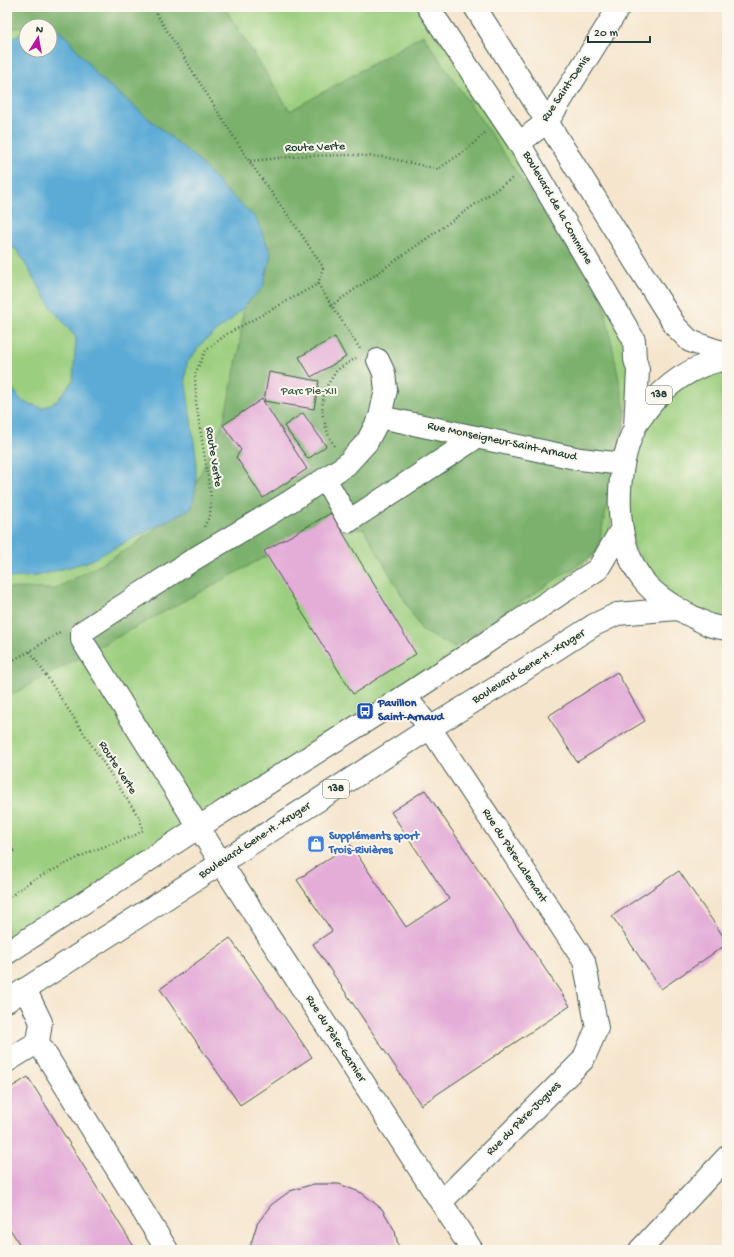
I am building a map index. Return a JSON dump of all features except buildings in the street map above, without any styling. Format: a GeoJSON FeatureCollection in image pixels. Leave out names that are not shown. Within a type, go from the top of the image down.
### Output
{"type":"FeatureCollection","features":[{"type":"Feature","properties":{"kind":"main road","name":"Boulevard de la Commune"},"geometry":{"type":"LineString","coordinates":[[428,7],[519,143],[634,340],[635,359],[638,370],[635,426]]}},
{"type":"Feature","properties":{"kind":"main road"},"geometry":{"type":"LineString","coordinates":[[475,7],[676,327],[690,341],[727,354]]}},
{"type":"Feature","properties":{"kind":"main road","name":"Rue Saint-Denis"},"geometry":{"type":"LineString","coordinates":[[519,143],[548,121],[619,7]]}},
{"type":"Feature","properties":{"kind":"main road"},"geometry":{"type":"LineString","coordinates":[[370,357],[384,373],[386,390],[380,417],[367,442],[346,465],[325,479],[349,521],[477,437]]}},
{"type":"Feature","properties":{"kind":"main road","name":"138"},"geometry":{"type":"LineString","coordinates":[[622,528],[620,515],[620,493],[623,464],[635,426],[654,400],[674,382],[694,370],[714,361],[727,359]]}},
{"type":"Feature","properties":{"kind":"main road","name":"Rue Monseigneur-Saint-Arnaud"},"geometry":{"type":"LineString","coordinates":[[380,417],[580,459],[623,464]]}},
{"type":"Feature","properties":{"kind":"main road","name":"Rue du Père-Garnier"},"geometry":{"type":"LineString","coordinates":[[325,479],[194,559],[82,632],[82,640],[221,863],[472,1250]]}},
{"type":"Feature","properties":{"kind":"main road"},"geometry":{"type":"LineString","coordinates":[[622,528],[629,556],[642,579],[654,592],[677,609],[708,624],[727,629]]}},
{"type":"Feature","properties":{"kind":"main road"},"geometry":{"type":"LineString","coordinates":[[7,952],[199,827],[405,696],[598,569],[622,528]]}},
{"type":"Feature","properties":{"kind":"main road","name":"Boulevard Gene-H.-Kruger"},"geometry":{"type":"LineString","coordinates":[[7,1001],[430,728],[594,625],[617,614],[677,609]]}},
{"type":"Feature","properties":{"kind":"main road","name":"Rue du Père-Lalemant"},"geometry":{"type":"LineString","coordinates":[[405,696],[430,728],[584,961],[597,1028]]}},
{"type":"Feature","properties":{"kind":"main road"},"geometry":{"type":"LineString","coordinates":[[25,989],[41,1022],[38,1042],[167,1250]]}},
{"type":"Feature","properties":{"kind":"main road","name":"Rue du Père-Jogues"},"geometry":{"type":"LineString","coordinates":[[441,1202],[583,1060],[597,1028]]}},
{"type":"Feature","properties":{"kind":"main road"},"geometry":{"type":"LineString","coordinates":[[7,1060],[38,1042]]}},
{"type":"Feature","properties":{"kind":"main road"},"geometry":{"type":"LineString","coordinates":[[640,1250],[727,1157]]}},
{"type":"Feature","properties":{"kind":"path"},"geometry":{"type":"LineString","coordinates":[[152,7],[249,161],[298,228],[323,267],[318,284],[331,306],[370,357]]}},
{"type":"Feature","properties":{"kind":"path","name":"Route Verte"},"geometry":{"type":"LineString","coordinates":[[249,161],[300,156],[353,155],[384,157],[438,169],[465,151],[489,128]]}},
{"type":"Feature","properties":{"kind":"path"},"geometry":{"type":"LineString","coordinates":[[331,306],[519,173]]}},
{"type":"Feature","properties":{"kind":"path","name":"Route Verte"},"geometry":{"type":"LineString","coordinates":[[201,534],[210,515],[211,497],[196,402],[195,374],[206,350],[227,334],[318,284]]}},
{"type":"Feature","properties":{"kind":"path"},"geometry":{"type":"LineString","coordinates":[[335,447],[328,434],[322,413],[324,390],[337,370],[356,358]]}},
{"type":"Feature","properties":{"kind":"path"},"geometry":{"type":"LineString","coordinates":[[7,663],[30,651],[63,630]]}},
{"type":"Feature","properties":{"kind":"path","name":"Route Verte"},"geometry":{"type":"LineString","coordinates":[[7,899],[32,881],[92,851],[134,836],[143,830],[140,819],[30,651]]}},
{"type":"Feature","properties":{"kind":"green space","name":"Parc Pie-XII"},"geometry":{"type":"Polygon","coordinates":[[[7,7],[420,7],[624,317],[631,377],[608,545],[520,614],[7,962],[7,7]]]}},
{"type":"Feature","properties":{"kind":"green space"},"geometry":{"type":"Polygon","coordinates":[[[7,7],[224,7],[290,111],[423,35],[603,299],[626,416],[597,552],[454,647],[422,631],[364,529],[307,534],[7,697],[7,588],[55,589],[130,548],[190,503],[196,484],[224,420],[239,350],[246,288],[98,82],[58,37],[58,18],[18,18],[18,28],[7,29],[7,7]]]}},
{"type":"Feature","properties":{"kind":"green space"},"geometry":{"type":"Polygon","coordinates":[[[727,361],[727,628],[655,591],[622,522],[622,488],[656,400],[727,361]]]}},
{"type":"Feature","properties":{"kind":"water"},"geometry":{"type":"Polygon","coordinates":[[[58,30],[70,41],[99,77],[197,159],[225,190],[256,218],[271,254],[263,287],[231,320],[203,342],[187,363],[185,378],[196,456],[196,484],[192,508],[87,562],[37,576],[7,578],[7,382],[23,402],[43,408],[58,400],[73,380],[76,338],[51,307],[17,250],[7,244],[7,40],[18,35],[18,58],[58,58],[58,30]]]}},
{"type":"Feature","properties":{"kind":"place","name":"Pavillon Saint-Arnaud"},"geometry":{"type":"Point","coordinates":[365,711]}},
{"type":"Feature","properties":{"kind":"place","name":"Suppléments sport Trois-Rivières"},"geometry":{"type":"Point","coordinates":[316,844]}}]}
